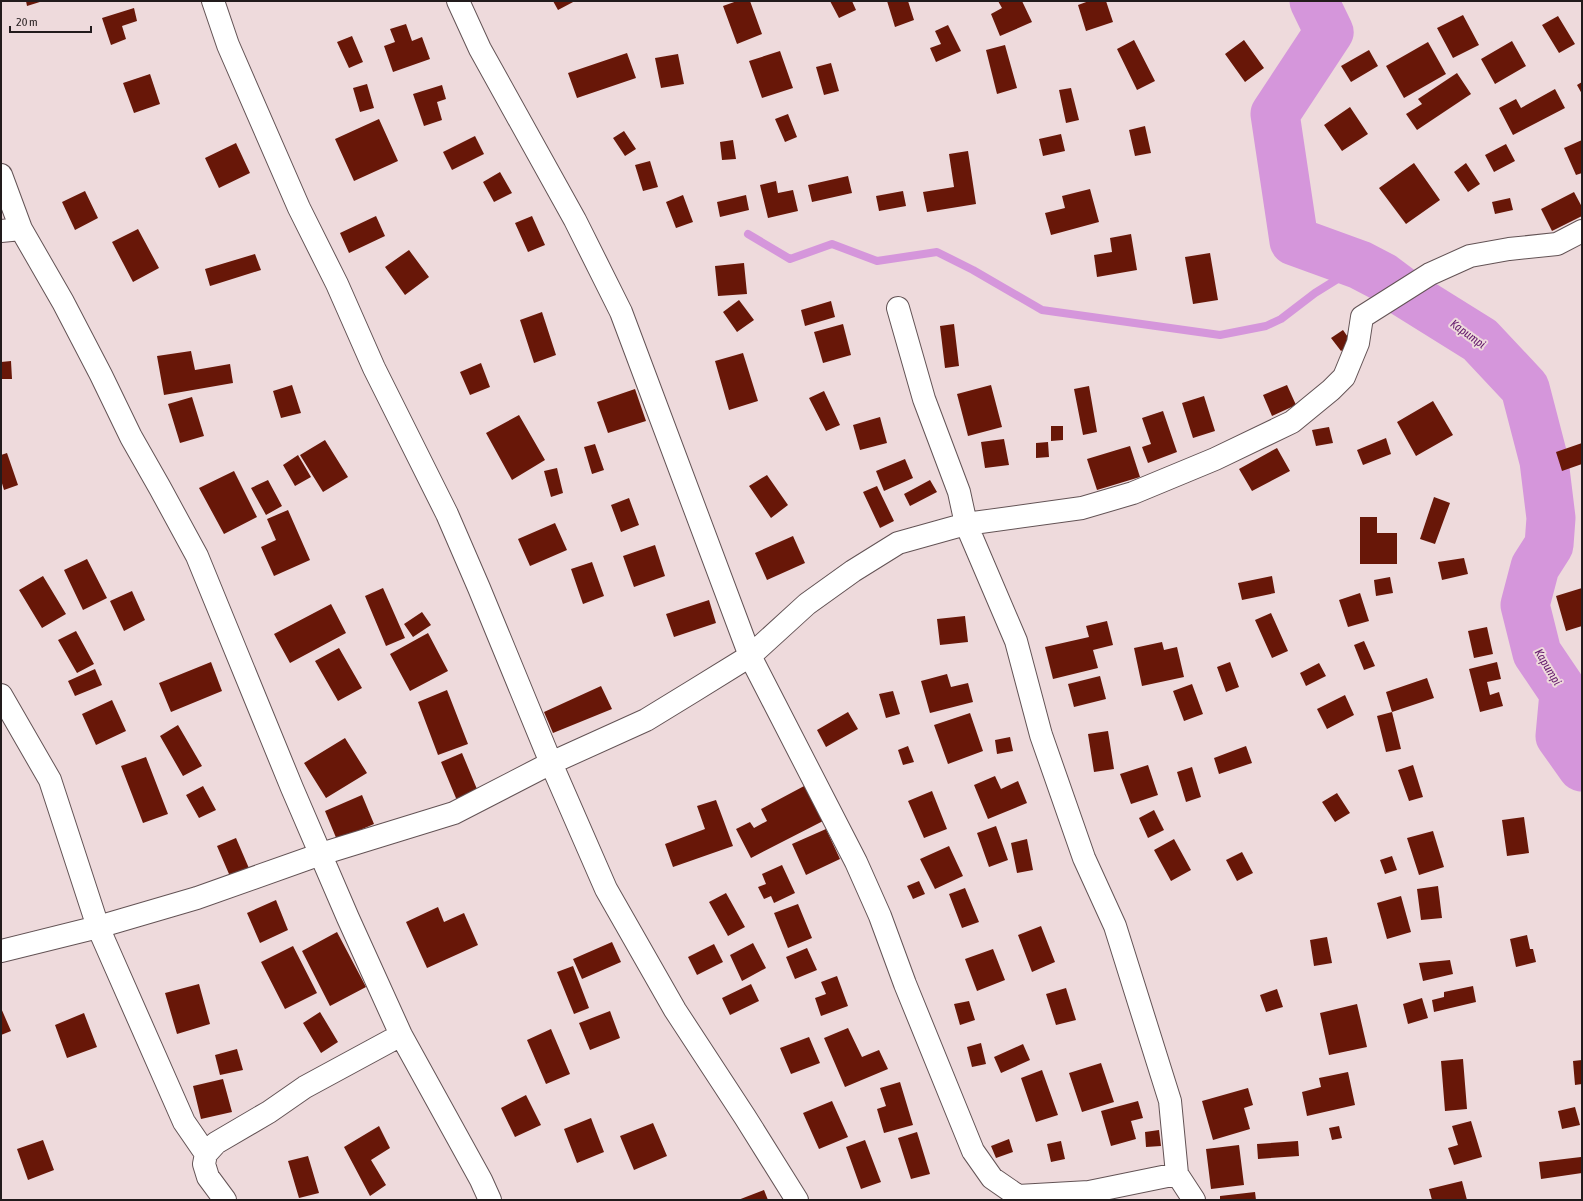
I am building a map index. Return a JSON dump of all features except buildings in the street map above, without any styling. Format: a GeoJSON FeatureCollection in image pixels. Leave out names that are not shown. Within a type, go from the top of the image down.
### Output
{"type":"FeatureCollection","features":[{"type":"Feature","properties":{"kind":"street"},"geometry":{"type":"LineString","coordinates":[[213,1],[228,45],[296,201],[337,284],[374,368],[450,521],[551,763],[606,889],[675,1010],[746,1117],[797,1200]]}},
{"type":"Feature","properties":{"kind":"street"},"geometry":{"type":"LineString","coordinates":[[458,1],[480,50],[575,220],[621,312],[750,656],[856,862],[877,909],[905,984],[973,1151],[992,1178],[1018,1196],[1089,1196],[1177,1174]]}},
{"type":"Feature","properties":{"kind":"street"},"geometry":{"type":"LineString","coordinates":[[1,175],[11,230],[84,342],[131,437],[197,556],[242,669],[400,1034],[482,1180],[490,1200]]}},
{"type":"Feature","properties":{"kind":"street"},"geometry":{"type":"LineString","coordinates":[[1,951],[98,927],[197,898],[321,854],[454,813],[551,763],[646,720],[750,656],[807,604],[854,571],[898,543],[966,524],[1082,508],[1133,493],[1215,459],[1292,422],[1331,390],[1344,377],[1358,343],[1362,317],[1430,274],[1470,256],[1509,249],[1557,244],[1582,231]]}},
{"type":"Feature","properties":{"kind":"street"},"geometry":{"type":"LineString","coordinates":[[898,308],[924,399],[959,492],[966,524],[1016,641],[1043,742],[1084,858],[1118,934],[1170,1101],[1177,1174],[1194,1200]]}},
{"type":"Feature","properties":{"kind":"street"},"geometry":{"type":"LineString","coordinates":[[1,695],[50,780],[98,927],[184,1122],[206,1154]]}},
{"type":"Feature","properties":{"kind":"street"},"geometry":{"type":"LineString","coordinates":[[225,1200],[208,1177],[204,1164],[206,1154],[216,1143],[269,1112],[305,1087],[400,1034]]}},
{"type":"Feature","properties":{"kind":"waterway","name":"Kapumpi"},"geometry":{"type":"LineString","coordinates":[[1314,1],[1329,32],[1275,114],[1294,241],[1360,265],[1383,277],[1403,292],[1480,340],[1525,388],[1544,461],[1551,518],[1549,545],[1535,567],[1525,605],[1537,653],[1564,693],[1560,736],[1582,767]]}},
{"type":"Feature","properties":{"kind":"waterway"},"geometry":{"type":"LineString","coordinates":[[748,234],[790,259],[832,244],[877,261],[937,252],[973,270],[1042,310],[1220,335],[1266,326],[1281,319],[1315,293],[1360,265]]}}]}
